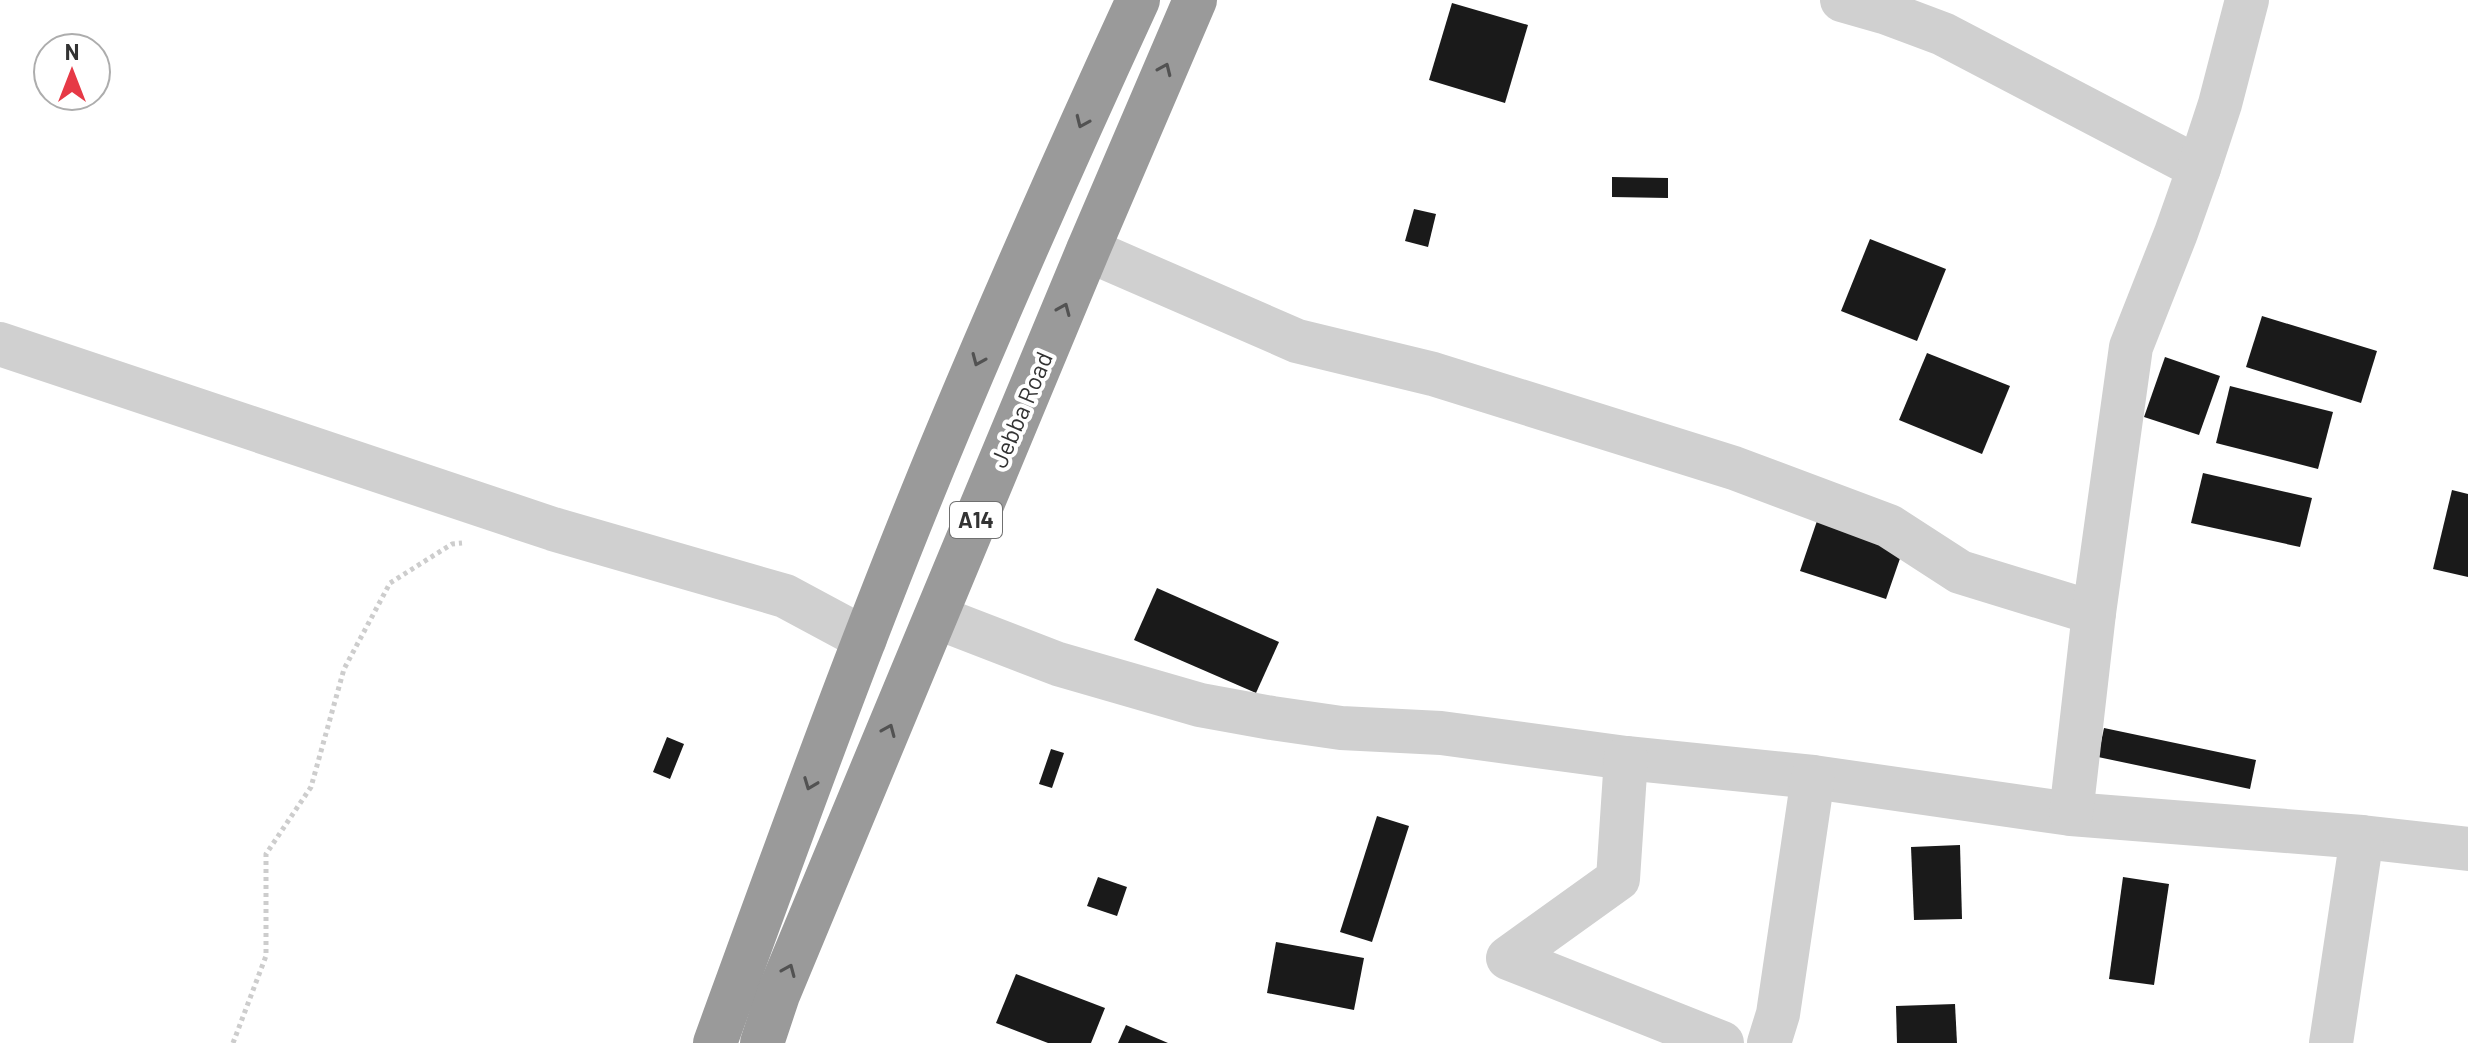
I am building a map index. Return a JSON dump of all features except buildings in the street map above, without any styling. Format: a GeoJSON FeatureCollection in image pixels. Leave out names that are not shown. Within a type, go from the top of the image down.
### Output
{"type":"FeatureCollection","features":[{"type":"Feature","properties":{"kind":"highway"},"geometry":{"type":"LineString","coordinates":[[715,1043],[865,639],[949,428],[1138,0]]}},
{"type":"Feature","properties":{"kind":"highway","name":"Jebba Road"},"geometry":{"type":"LineString","coordinates":[[762,1043],[778,995],[1195,0]]}},
{"type":"Feature","properties":{"kind":"street"},"geometry":{"type":"LineString","coordinates":[[1842,0],[1943,34],[2199,168]]}},
{"type":"Feature","properties":{"kind":"street"},"geometry":{"type":"LineString","coordinates":[[2071,814],[2094,613],[2131,347],[2199,168],[2220,104],[2247,0]]}},
{"type":"Feature","properties":{"kind":"street"},"geometry":{"type":"LineString","coordinates":[[1088,250],[1297,341],[1433,374],[1734,468],[1889,526],[1960,572],[2094,613]]}},
{"type":"Feature","properties":{"kind":"street"},"geometry":{"type":"LineString","coordinates":[[0,344],[553,529],[785,596],[865,639]]}},
{"type":"Feature","properties":{"kind":"street"},"geometry":{"type":"LineString","coordinates":[[936,617],[1058,664],[1200,705],[1272,718],[1341,728],[1441,733],[1626,758],[1813,777],[2071,814],[2362,837],[2468,849]]}},
{"type":"Feature","properties":{"kind":"street"},"geometry":{"type":"LineString","coordinates":[[1626,758],[1618,879],[1508,958],[1722,1043]]}},
{"type":"Feature","properties":{"kind":"street"},"geometry":{"type":"LineString","coordinates":[[1769,1043],[1778,1014],[1813,777]]}},
{"type":"Feature","properties":{"kind":"street"},"geometry":{"type":"LineString","coordinates":[[2331,1043],[2362,837]]}},
{"type":"Feature","properties":{"kind":"path"},"geometry":{"type":"LineString","coordinates":[[233,1043],[266,956],[266,854],[311,787],[344,669],[390,583],[452,544],[467,542]]}}]}
